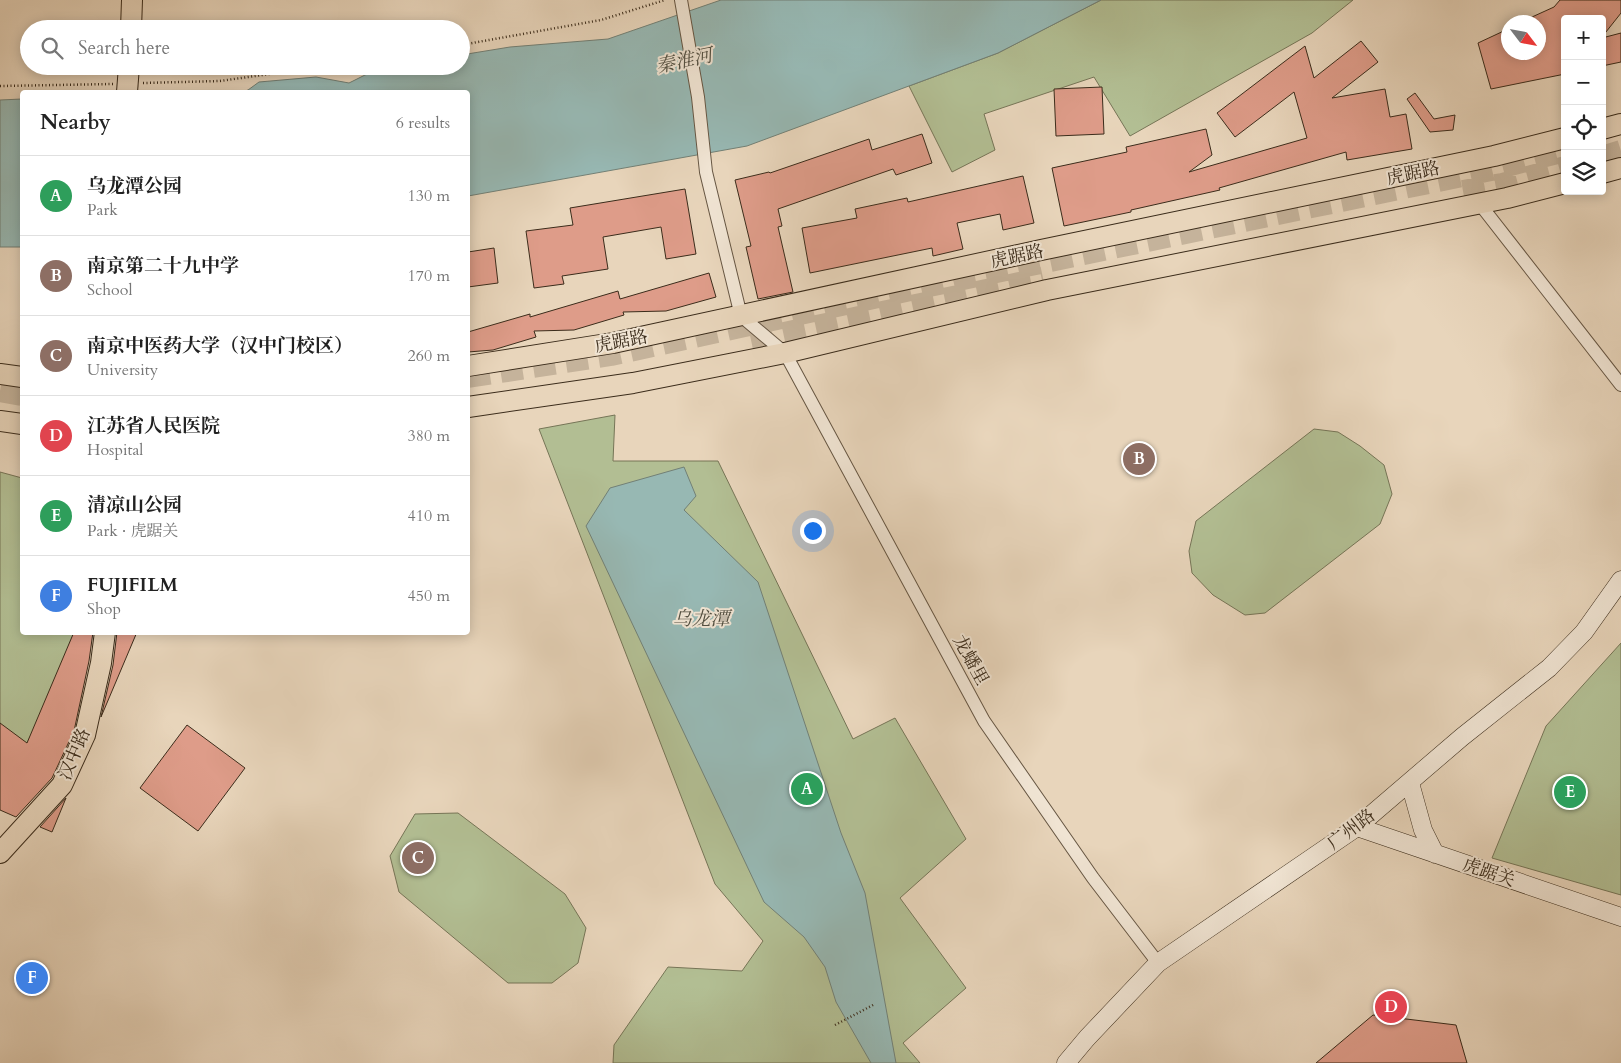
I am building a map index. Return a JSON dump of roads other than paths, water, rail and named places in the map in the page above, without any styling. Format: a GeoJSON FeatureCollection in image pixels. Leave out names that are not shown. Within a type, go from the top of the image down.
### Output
{"type":"FeatureCollection","features":[{"type":"Feature","properties":{"kind":"main road"},"geometry":{"type":"LineString","coordinates":[[131,20],[132,0]]}},
{"type":"Feature","properties":{"kind":"main road"},"geometry":{"type":"LineString","coordinates":[[1606,128],[1621,124]]}},
{"type":"Feature","properties":{"kind":"main road","name":"虎踞路"},"geometry":{"type":"LineString","coordinates":[[470,366],[613,343],[1041,250],[1484,158],[1561,139]]}},
{"type":"Feature","properties":{"kind":"main road"},"geometry":{"type":"LineString","coordinates":[[1606,172],[1621,168]]}},
{"type":"Feature","properties":{"kind":"main road"},"geometry":{"type":"LineString","coordinates":[[470,407],[634,383],[785,353],[1047,290],[1479,203],[1561,183]]}},
{"type":"Feature","properties":{"kind":"main road"},"geometry":{"type":"LineString","coordinates":[[0,374],[20,377]]}},
{"type":"Feature","properties":{"kind":"main road"},"geometry":{"type":"LineString","coordinates":[[0,422],[20,424]]}},
{"type":"Feature","properties":{"kind":"main road","name":"广州路"},"geometry":{"type":"LineString","coordinates":[[1066,1063],[1158,963],[1357,827],[1462,737],[1549,668],[1584,632],[1621,580]]}},
{"type":"Feature","properties":{"kind":"main road","name":"汉中路"},"geometry":{"type":"LineString","coordinates":[[0,853],[62,785],[84,736],[101,663],[105,635]]}},
{"type":"Feature","properties":{"kind":"main road"},"geometry":{"type":"LineString","coordinates":[[1410,783],[1423,830],[1435,854]]}},
{"type":"Feature","properties":{"kind":"main road","name":"虎踞关"},"geometry":{"type":"LineString","coordinates":[[1357,827],[1621,917]]}},
{"type":"Feature","properties":{"kind":"street"},"geometry":{"type":"LineString","coordinates":[[681,0],[698,97],[706,172],[741,316],[785,353]]}},
{"type":"Feature","properties":{"kind":"street"},"geometry":{"type":"LineString","coordinates":[[1479,203],[1621,385]]}},
{"type":"Feature","properties":{"kind":"street","name":"龙蟠里"},"geometry":{"type":"LineString","coordinates":[[785,353],[984,721],[1092,878],[1158,963]]}},
{"type":"Feature","properties":{"kind":"water","name":"秦淮河"},"geometry":{"type":"Polygon","coordinates":[[[721,0],[1101,0],[998,53],[747,146],[470,196],[470,90],[248,90],[259,82],[316,77],[349,83],[365,75],[470,75],[470,54],[510,47],[608,39],[721,0]]]}},
{"type":"Feature","properties":{"kind":"water"},"geometry":{"type":"Polygon","coordinates":[[[20,99],[20,247],[0,247],[0,100],[20,99]]]}},
{"type":"Feature","properties":{"kind":"water","name":"乌龙潭"},"geometry":{"type":"Polygon","coordinates":[[[684,467],[696,496],[684,510],[758,582],[841,833],[865,893],[896,1063],[871,1063],[836,1002],[825,967],[804,937],[764,902],[586,526],[610,488],[684,467]]]}},
{"type":"Feature","properties":{"kind":"tunnel"},"geometry":{"type":"LineString","coordinates":[[1606,156],[1621,151]]}},
{"type":"Feature","properties":{"kind":"tunnel"},"geometry":{"type":"LineString","coordinates":[[470,377],[611,355],[924,287],[1491,170],[1561,152]]}},
{"type":"Feature","properties":{"kind":"tunnel"},"geometry":{"type":"LineString","coordinates":[[1463,191],[1502,184],[1561,168]]}},
{"type":"Feature","properties":{"kind":"tunnel"},"geometry":{"type":"LineString","coordinates":[[751,340],[1043,278]]}},
{"type":"Feature","properties":{"kind":"tunnel"},"geometry":{"type":"LineString","coordinates":[[0,391],[20,395]]}},
{"type":"Feature","properties":{"kind":"place","name":"南京第二十九中学"},"geometry":{"type":"Point","coordinates":[1139,459]}},
{"type":"Feature","properties":{"kind":"place","name":"乌龙潭公园"},"geometry":{"type":"Point","coordinates":[807,789]}},
{"type":"Feature","properties":{"kind":"place","name":"清凉山公园"},"geometry":{"type":"Point","coordinates":[1570,792]}},
{"type":"Feature","properties":{"kind":"place","name":"南京中医药大学（汉中门校区）"},"geometry":{"type":"Point","coordinates":[418,858]}},
{"type":"Feature","properties":{"kind":"place","name":"FUJIFILM"},"geometry":{"type":"Point","coordinates":[32,978]}},
{"type":"Feature","properties":{"kind":"place","name":"江苏省人民医院"},"geometry":{"type":"Point","coordinates":[1391,1007]}}]}
